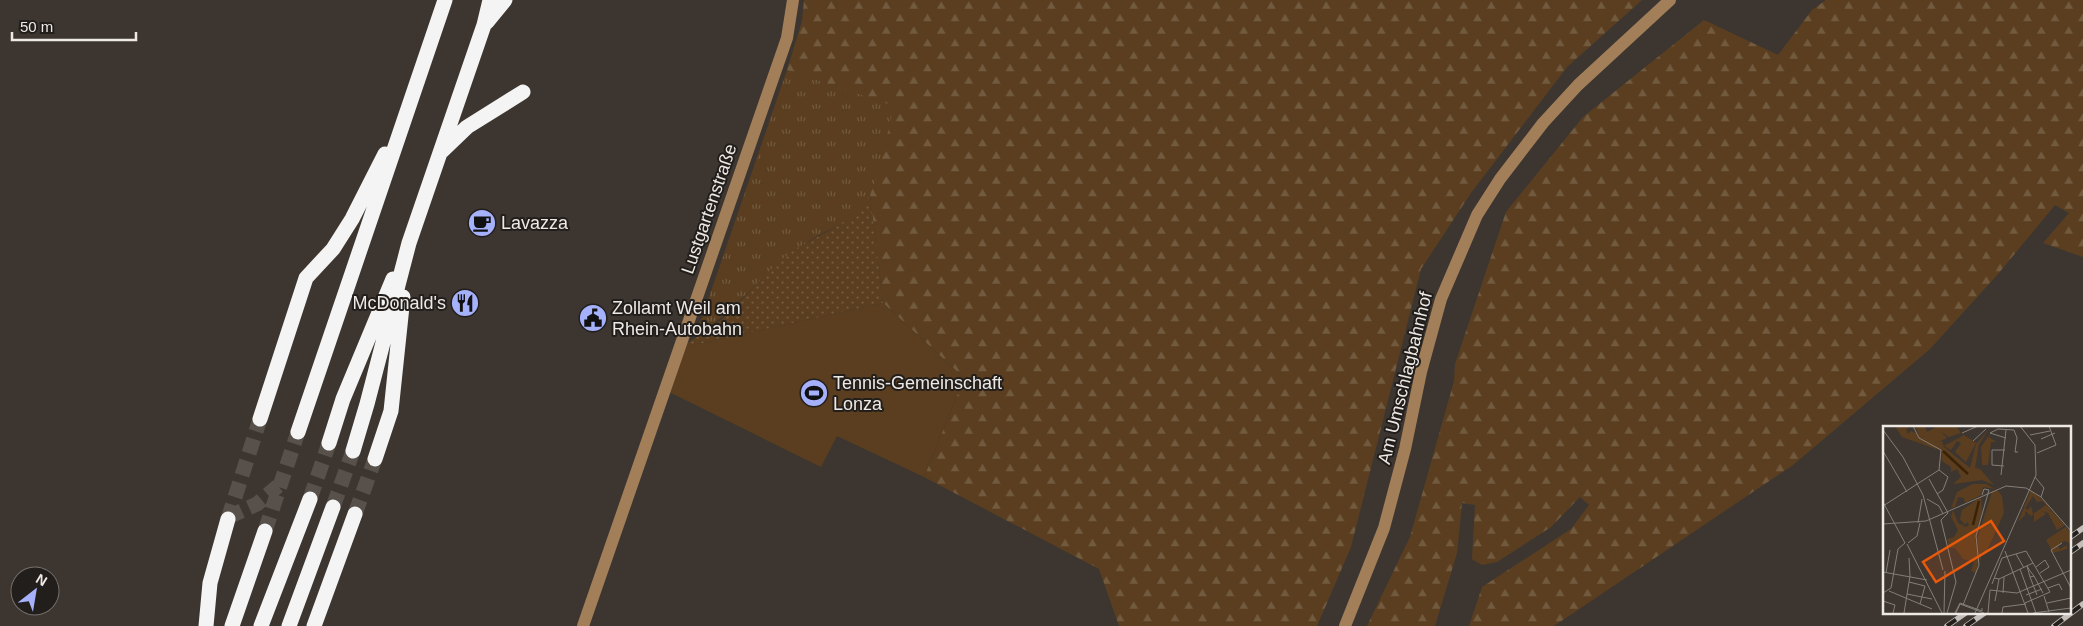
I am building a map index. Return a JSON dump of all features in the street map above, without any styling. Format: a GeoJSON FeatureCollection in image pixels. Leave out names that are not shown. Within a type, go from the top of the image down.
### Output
{"type":"FeatureCollection","features":[{"type":"Feature","properties":{"kind":"highway"},"geometry":{"type":"LineString","coordinates":[[298,432],[445,0]]}},
{"type":"Feature","properties":{"kind":"highway"},"geometry":{"type":"LineString","coordinates":[[353,451],[409,243],[484,25],[490,0]]}},
{"type":"Feature","properties":{"kind":"highway"},"geometry":{"type":"LineString","coordinates":[[484,25],[505,0]]}},
{"type":"Feature","properties":{"kind":"highway"},"geometry":{"type":"LineString","coordinates":[[440,152],[467,127],[523,92]]}},
{"type":"Feature","properties":{"kind":"highway"},"geometry":{"type":"LineString","coordinates":[[260,419],[306,278],[333,249],[352,219],[406,115]]}},
{"type":"Feature","properties":{"kind":"highway"},"geometry":{"type":"LineString","coordinates":[[329,443],[343,399],[381,304],[409,243]]}},
{"type":"Feature","properties":{"kind":"highway"},"geometry":{"type":"LineString","coordinates":[[375,459],[391,410],[409,243]]}},
{"type":"Feature","properties":{"kind":"highway"},"geometry":{"type":"LineString","coordinates":[[261,626],[310,499]]}},
{"type":"Feature","properties":{"kind":"highway"},"geometry":{"type":"LineString","coordinates":[[289,626],[333,507]]}},
{"type":"Feature","properties":{"kind":"highway"},"geometry":{"type":"LineString","coordinates":[[314,626],[355,514]]}},
{"type":"Feature","properties":{"kind":"highway"},"geometry":{"type":"LineString","coordinates":[[206,626],[210,583],[228,519]]}},
{"type":"Feature","properties":{"kind":"highway"},"geometry":{"type":"LineString","coordinates":[[232,626],[265,531]]}},
{"type":"Feature","properties":{"kind":"street","name":"Lustgartenstraße"},"geometry":{"type":"LineString","coordinates":[[583,626],[787,38],[794,0]]}},
{"type":"Feature","properties":{"kind":"street","name":"Am Umschlagbahnhof"},"geometry":{"type":"LineString","coordinates":[[1345,626],[1384,528],[1405,449],[1421,372],[1441,299],[1476,216],[1500,179],[1543,123],[1578,85],[1670,0]]}},
{"type":"Feature","properties":{"kind":"green space"},"geometry":{"type":"Polygon","coordinates":[[[804,0],[1642,0],[1567,67],[1471,193],[1421,269],[1351,547],[1317,626],[1119,626],[1099,569],[924,477],[964,378],[883,303],[870,195],[879,170],[894,106],[787,70],[802,21],[804,0]]]}},
{"type":"Feature","properties":{"kind":"green space"},"geometry":{"type":"Polygon","coordinates":[[[1826,0],[2083,0],[2083,257],[2043,243],[2069,213],[2055,205],[1998,274],[1930,349],[1793,465],[1554,626],[1469,626],[1482,587],[1571,529],[1589,505],[1580,497],[1551,527],[1497,562],[1482,565],[1472,559],[1475,505],[1462,503],[1457,553],[1435,626],[1367,626],[1410,537],[1454,381],[1455,364],[1506,212],[1583,117],[1704,20],[1778,55],[1812,10],[1826,0]]]}},
{"type":"Feature","properties":{"kind":"green space"},"geometry":{"type":"Polygon","coordinates":[[[787,70],[895,105],[880,171],[870,196],[853,217],[820,234],[782,261],[725,314],[695,338],[787,70]]]}},
{"type":"Feature","properties":{"kind":"green space"},"geometry":{"type":"Polygon","coordinates":[[[870,195],[883,303],[680,348],[721,320],[781,260],[800,246],[844,222],[863,205],[870,195]]]}},
{"type":"Feature","properties":{"kind":"green space","name":"Tennis-Gemeinschaft Lonza"},"geometry":{"type":"Polygon","coordinates":[[[883,303],[964,378],[924,477],[837,436],[821,467],[665,390],[680,348],[883,303]]]}},
{"type":"Feature","properties":{"kind":"tunnel"},"geometry":{"type":"LineString","coordinates":[[228,519],[260,419]]}},
{"type":"Feature","properties":{"kind":"tunnel"},"geometry":{"type":"LineString","coordinates":[[265,531],[298,432]]}},
{"type":"Feature","properties":{"kind":"tunnel"},"geometry":{"type":"LineString","coordinates":[[310,499],[329,443]]}},
{"type":"Feature","properties":{"kind":"tunnel"},"geometry":{"type":"LineString","coordinates":[[333,507],[353,451]]}},
{"type":"Feature","properties":{"kind":"tunnel"},"geometry":{"type":"LineString","coordinates":[[355,514],[375,459]]}},
{"type":"Feature","properties":{"kind":"tunnel"},"geometry":{"type":"LineString","coordinates":[[228,517],[257,504],[278,486]]}},
{"type":"Feature","properties":{"kind":"railway"},"geometry":{"type":"LineString","coordinates":[[2070,537],[2083,528]]}},
{"type":"Feature","properties":{"kind":"railway"},"geometry":{"type":"LineString","coordinates":[[2070,552],[2083,543]]}},
{"type":"Feature","properties":{"kind":"railway"},"geometry":{"type":"LineString","coordinates":[[2070,614],[2083,604]]}},
{"type":"Feature","properties":{"kind":"railway"},"geometry":{"type":"LineString","coordinates":[[1947,626],[1964,614]]}},
{"type":"Feature","properties":{"kind":"railway"},"geometry":{"type":"LineString","coordinates":[[1966,626],[1983,614]]}},
{"type":"Feature","properties":{"kind":"railway"},"geometry":{"type":"LineString","coordinates":[[2054,626],[2070,614]]}},
{"type":"Feature","properties":{"kind":"place","name":"Lavazza"},"geometry":{"type":"Point","coordinates":[482,223]}},
{"type":"Feature","properties":{"kind":"place","name":"McDonald's"},"geometry":{"type":"Point","coordinates":[465,303]}},
{"type":"Feature","properties":{"kind":"place","name":"Zollamt Weil am Rhein-Autobahn"},"geometry":{"type":"Point","coordinates":[593,318]}},
{"type":"Feature","properties":{"kind":"place","name":"Tennis-Gemeinschaft Lonza"},"geometry":{"type":"Point","coordinates":[814,393]}}]}
